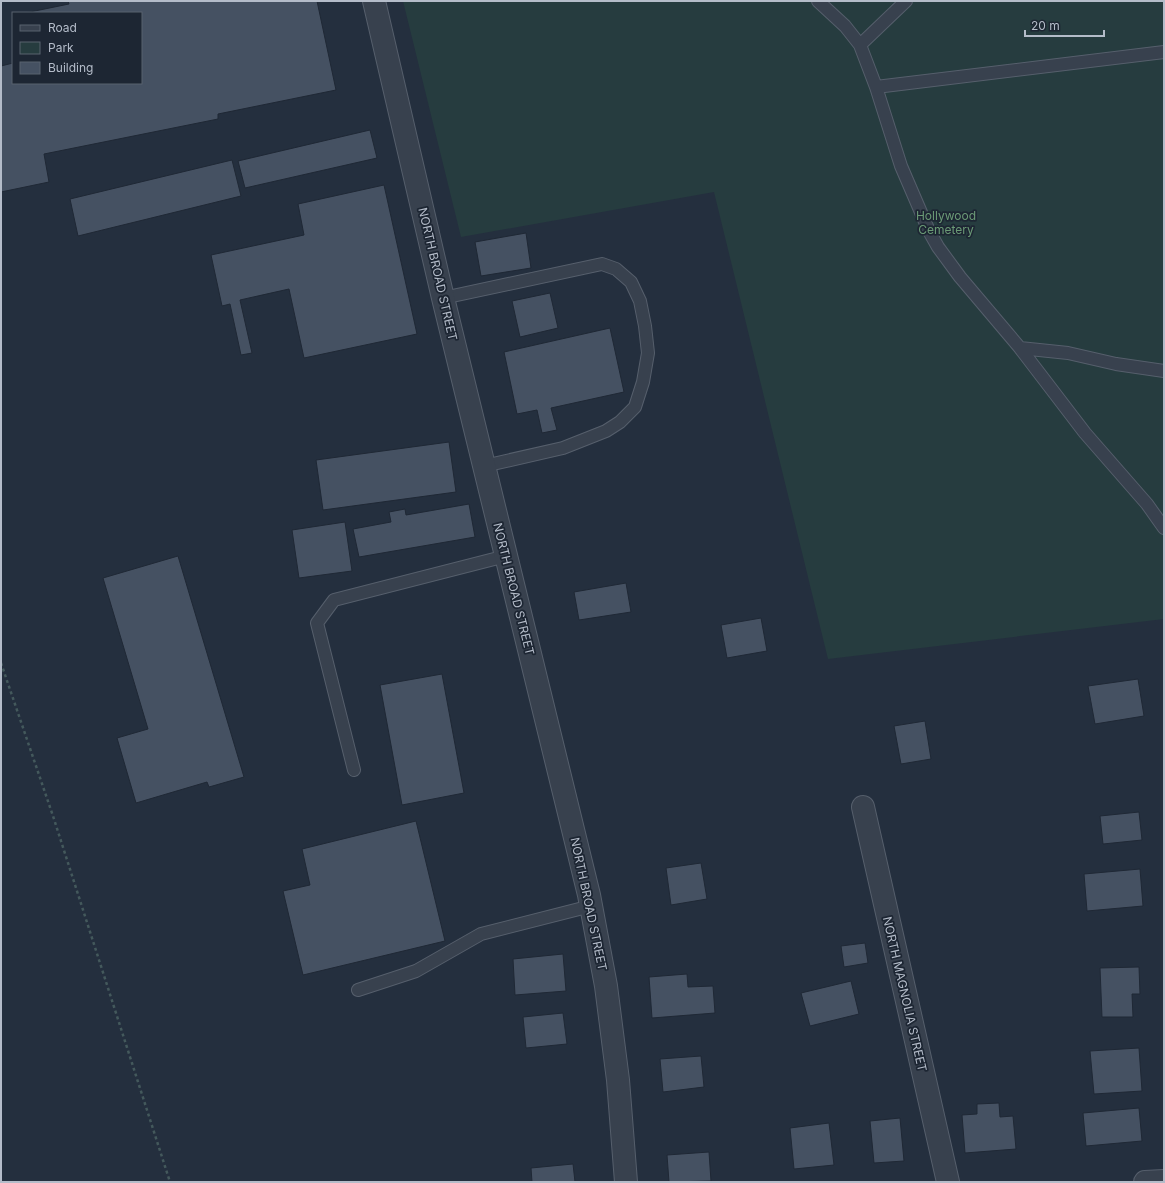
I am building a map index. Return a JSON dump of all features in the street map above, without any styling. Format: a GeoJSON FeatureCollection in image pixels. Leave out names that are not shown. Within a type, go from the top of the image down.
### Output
{"type":"FeatureCollection","features":[{"type":"Feature","properties":{"kind":"street","name":"NORTH BROAD STREET"},"geometry":{"type":"LineString","coordinates":[[374,1],[443,298],[591,906],[606,986],[618,1080],[626,1182]]}},
{"type":"Feature","properties":{"kind":"street","name":"NORTH MAGNOLIA STREET"},"geometry":{"type":"LineString","coordinates":[[863,807],[948,1182]]}},
{"type":"Feature","properties":{"kind":"street"},"geometry":{"type":"LineString","coordinates":[[1145,1182],[1164,1181]]}},
{"type":"Feature","properties":{"kind":"lane"},"geometry":{"type":"LineString","coordinates":[[818,1],[845,26],[860,45],[876,87],[901,166],[928,231],[960,277],[1020,348],[1085,433],[1147,504],[1164,528]]}},
{"type":"Feature","properties":{"kind":"lane"},"geometry":{"type":"LineString","coordinates":[[860,45],[906,1]]}},
{"type":"Feature","properties":{"kind":"lane"},"geometry":{"type":"LineString","coordinates":[[876,87],[1164,52]]}},
{"type":"Feature","properties":{"kind":"lane"},"geometry":{"type":"LineString","coordinates":[[443,298],[602,264],[616,269],[631,282],[640,301],[645,326],[648,354],[643,382],[635,407],[620,422],[606,431],[563,448],[484,466]]}},
{"type":"Feature","properties":{"kind":"lane"},"geometry":{"type":"LineString","coordinates":[[1020,348],[1068,353],[1116,364],[1164,371]]}},
{"type":"Feature","properties":{"kind":"lane"},"geometry":{"type":"LineString","coordinates":[[354,770],[317,623],[334,600],[506,556]]}},
{"type":"Feature","properties":{"kind":"lane"},"geometry":{"type":"LineString","coordinates":[[358,990],[416,971],[481,934],[591,906]]}},
{"type":"Feature","properties":{"kind":"path"},"geometry":{"type":"LineString","coordinates":[[1,663],[53,816],[170,1182]]}},
{"type":"Feature","properties":{"kind":"green space","name":"Hollywood Cemetery"},"geometry":{"type":"Polygon","coordinates":[[[403,1],[1164,1],[1164,619],[828,659],[714,192],[461,237],[403,1]]]}},
{"type":"Feature","properties":{"kind":"building"},"geometry":{"type":"Polygon","coordinates":[[[68,1],[317,1],[336,90],[218,114],[218,119],[44,154],[49,182],[1,192],[1,66],[12,63],[12,84],[142,84],[142,12],[30,12],[69,4],[68,1]]]}},
{"type":"Feature","properties":{"kind":"building"},"geometry":{"type":"Polygon","coordinates":[[[370,130],[377,158],[245,188],[238,161],[370,130]]]}},
{"type":"Feature","properties":{"kind":"building"},"geometry":{"type":"Polygon","coordinates":[[[232,160],[241,196],[78,236],[70,199],[232,160]]]}},
{"type":"Feature","properties":{"kind":"building"},"geometry":{"type":"Polygon","coordinates":[[[384,185],[417,334],[304,358],[289,289],[240,300],[252,353],[241,355],[230,304],[222,306],[211,255],[304,235],[298,204],[384,185]]]}},
{"type":"Feature","properties":{"kind":"building"},"geometry":{"type":"Polygon","coordinates":[[[526,233],[531,268],[481,276],[475,242],[526,233]]]}},
{"type":"Feature","properties":{"kind":"building"},"geometry":{"type":"Polygon","coordinates":[[[550,293],[558,328],[520,337],[512,301],[550,293]]]}},
{"type":"Feature","properties":{"kind":"building"},"geometry":{"type":"Polygon","coordinates":[[[610,328],[624,392],[551,408],[557,430],[542,433],[537,410],[517,414],[504,352],[610,328]]]}},
{"type":"Feature","properties":{"kind":"building"},"geometry":{"type":"Polygon","coordinates":[[[449,442],[456,492],[323,510],[316,460],[449,442]]]}},
{"type":"Feature","properties":{"kind":"building"},"geometry":{"type":"Polygon","coordinates":[[[469,504],[475,537],[359,557],[353,529],[391,522],[389,512],[405,509],[406,515],[469,504]]]}},
{"type":"Feature","properties":{"kind":"building"},"geometry":{"type":"Polygon","coordinates":[[[345,522],[352,571],[299,578],[292,530],[345,522]]]}},
{"type":"Feature","properties":{"kind":"building"},"geometry":{"type":"Polygon","coordinates":[[[178,556],[244,777],[209,787],[207,782],[136,803],[117,738],[148,729],[103,578],[178,556]]]}},
{"type":"Feature","properties":{"kind":"building"},"geometry":{"type":"Polygon","coordinates":[[[626,583],[631,612],[579,620],[574,592],[626,583]]]}},
{"type":"Feature","properties":{"kind":"building"},"geometry":{"type":"Polygon","coordinates":[[[761,618],[767,651],[727,658],[721,625],[761,618]]]}},
{"type":"Feature","properties":{"kind":"building"},"geometry":{"type":"Polygon","coordinates":[[[442,674],[464,793],[402,805],[380,685],[442,674]]]}},
{"type":"Feature","properties":{"kind":"building"},"geometry":{"type":"Polygon","coordinates":[[[1138,679],[1144,716],[1095,724],[1088,686],[1138,679]]]}},
{"type":"Feature","properties":{"kind":"building"},"geometry":{"type":"Polygon","coordinates":[[[925,721],[931,759],[901,764],[894,726],[925,721]]]}},
{"type":"Feature","properties":{"kind":"building"},"geometry":{"type":"Polygon","coordinates":[[[1139,812],[1142,840],[1103,844],[1100,816],[1139,812]]]}},
{"type":"Feature","properties":{"kind":"building"},"geometry":{"type":"Polygon","coordinates":[[[416,821],[445,941],[303,975],[283,891],[310,885],[302,849],[416,821]]]}},
{"type":"Feature","properties":{"kind":"building"},"geometry":{"type":"Polygon","coordinates":[[[701,863],[707,899],[671,905],[666,868],[701,863]]]}},
{"type":"Feature","properties":{"kind":"building"},"geometry":{"type":"Polygon","coordinates":[[[1140,869],[1143,906],[1087,911],[1084,874],[1140,869]]]}},
{"type":"Feature","properties":{"kind":"building"},"geometry":{"type":"Polygon","coordinates":[[[865,943],[868,963],[844,967],[841,946],[865,943]]]}},
{"type":"Feature","properties":{"kind":"building"},"geometry":{"type":"Polygon","coordinates":[[[563,954],[566,991],[515,995],[513,959],[563,954]]]}},
{"type":"Feature","properties":{"kind":"building"},"geometry":{"type":"Polygon","coordinates":[[[1139,967],[1140,994],[1132,994],[1133,1017],[1102,1017],[1100,968],[1139,967]]]}},
{"type":"Feature","properties":{"kind":"building"},"geometry":{"type":"Polygon","coordinates":[[[687,974],[688,987],[713,986],[715,1013],[652,1018],[649,977],[687,974]]]}},
{"type":"Feature","properties":{"kind":"building"},"geometry":{"type":"Polygon","coordinates":[[[851,981],[859,1014],[810,1026],[801,993],[851,981]]]}},
{"type":"Feature","properties":{"kind":"building"},"geometry":{"type":"Polygon","coordinates":[[[563,1013],[567,1044],[526,1048],[523,1017],[563,1013]]]}},
{"type":"Feature","properties":{"kind":"building"},"geometry":{"type":"Polygon","coordinates":[[[1139,1048],[1142,1091],[1094,1094],[1090,1051],[1139,1048]]]}},
{"type":"Feature","properties":{"kind":"building"},"geometry":{"type":"Polygon","coordinates":[[[701,1056],[704,1087],[663,1092],[660,1059],[701,1056]]]}},
{"type":"Feature","properties":{"kind":"building"},"geometry":{"type":"Polygon","coordinates":[[[999,1103],[1000,1117],[1013,1116],[1016,1149],[965,1153],[962,1115],[977,1114],[977,1104],[999,1103]]]}},
{"type":"Feature","properties":{"kind":"building"},"geometry":{"type":"Polygon","coordinates":[[[1139,1108],[1142,1141],[1086,1146],[1083,1113],[1139,1108]]]}},
{"type":"Feature","properties":{"kind":"building"},"geometry":{"type":"Polygon","coordinates":[[[900,1118],[904,1161],[874,1163],[870,1121],[900,1118]]]}},
{"type":"Feature","properties":{"kind":"building"},"geometry":{"type":"Polygon","coordinates":[[[829,1123],[834,1165],[794,1169],[790,1128],[829,1123]]]}},
{"type":"Feature","properties":{"kind":"building"},"geometry":{"type":"Polygon","coordinates":[[[709,1152],[711,1181],[669,1182],[667,1155],[709,1152]]]}},
{"type":"Feature","properties":{"kind":"building"},"geometry":{"type":"Polygon","coordinates":[[[573,1164],[575,1182],[532,1182],[531,1168],[573,1164]]]}}]}
